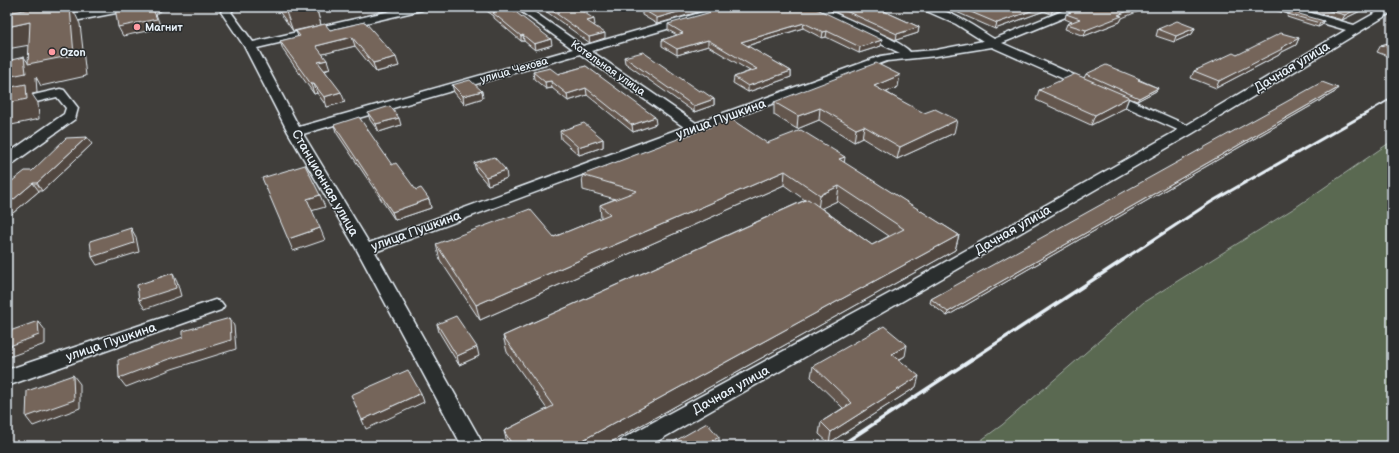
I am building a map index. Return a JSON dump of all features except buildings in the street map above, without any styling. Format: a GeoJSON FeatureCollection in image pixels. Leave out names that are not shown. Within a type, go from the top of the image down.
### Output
{"type":"FeatureCollection","features":[{"type":"Feature","properties":{"kind":"street"},"geometry":{"type":"LineString","coordinates":[[7,30],[126,7]]}},
{"type":"Feature","properties":{"kind":"street"},"geometry":{"type":"LineString","coordinates":[[250,46],[422,7]]}},
{"type":"Feature","properties":{"kind":"street","name":"Котельная улица"},"geometry":{"type":"LineString","coordinates":[[520,7],[695,129]]}},
{"type":"Feature","properties":{"kind":"street","name":"улица Чехова"},"geometry":{"type":"LineString","coordinates":[[295,132],[583,51],[732,7]]}},
{"type":"Feature","properties":{"kind":"street"},"geometry":{"type":"LineString","coordinates":[[812,7],[892,44],[904,51],[907,56]]}},
{"type":"Feature","properties":{"kind":"street"},"geometry":{"type":"LineString","coordinates":[[926,7],[960,22],[993,43],[1188,130]]}},
{"type":"Feature","properties":{"kind":"street","name":"улица Пушкина"},"geometry":{"type":"LineString","coordinates":[[364,250],[885,58],[936,53],[993,43],[1081,7]]}},
{"type":"Feature","properties":{"kind":"street"},"geometry":{"type":"LineString","coordinates":[[1278,7],[1355,29]]}},
{"type":"Feature","properties":{"kind":"street","name":"Дачная улица"},"geometry":{"type":"LineString","coordinates":[[630,446],[716,399],[1188,130],[1392,8]]}},
{"type":"Feature","properties":{"kind":"street","name":"Станционная улица"},"geometry":{"type":"LineString","coordinates":[[226,9],[250,46],[295,132],[364,250],[473,446]]}},
{"type":"Feature","properties":{"kind":"street"},"geometry":{"type":"LineString","coordinates":[[7,105],[60,93],[72,108],[70,116],[7,161]]}},
{"type":"Feature","properties":{"kind":"street","name":"улица Пушкина"},"geometry":{"type":"LineString","coordinates":[[7,378],[215,306]]}},
{"type":"Feature","properties":{"kind":"green space"},"geometry":{"type":"Polygon","coordinates":[[[1392,141],[1392,446],[973,446],[1002,425],[1144,302],[1296,207],[1392,141]]]}},
{"type":"Feature","properties":{"kind":"railway"},"geometry":{"type":"LineString","coordinates":[[1365,114],[1392,98]]}},
{"type":"Feature","properties":{"kind":"railway"},"geometry":{"type":"LineString","coordinates":[[1121,261],[1211,202],[1367,113]]}},
{"type":"Feature","properties":{"kind":"railway"},"geometry":{"type":"LineString","coordinates":[[840,446],[1123,260]]}},
{"type":"Feature","properties":{"kind":"place","name":"Магнит"},"geometry":{"type":"Point","coordinates":[137,27]}},
{"type":"Feature","properties":{"kind":"place","name":"Ozon"},"geometry":{"type":"Point","coordinates":[52,52]}}]}
